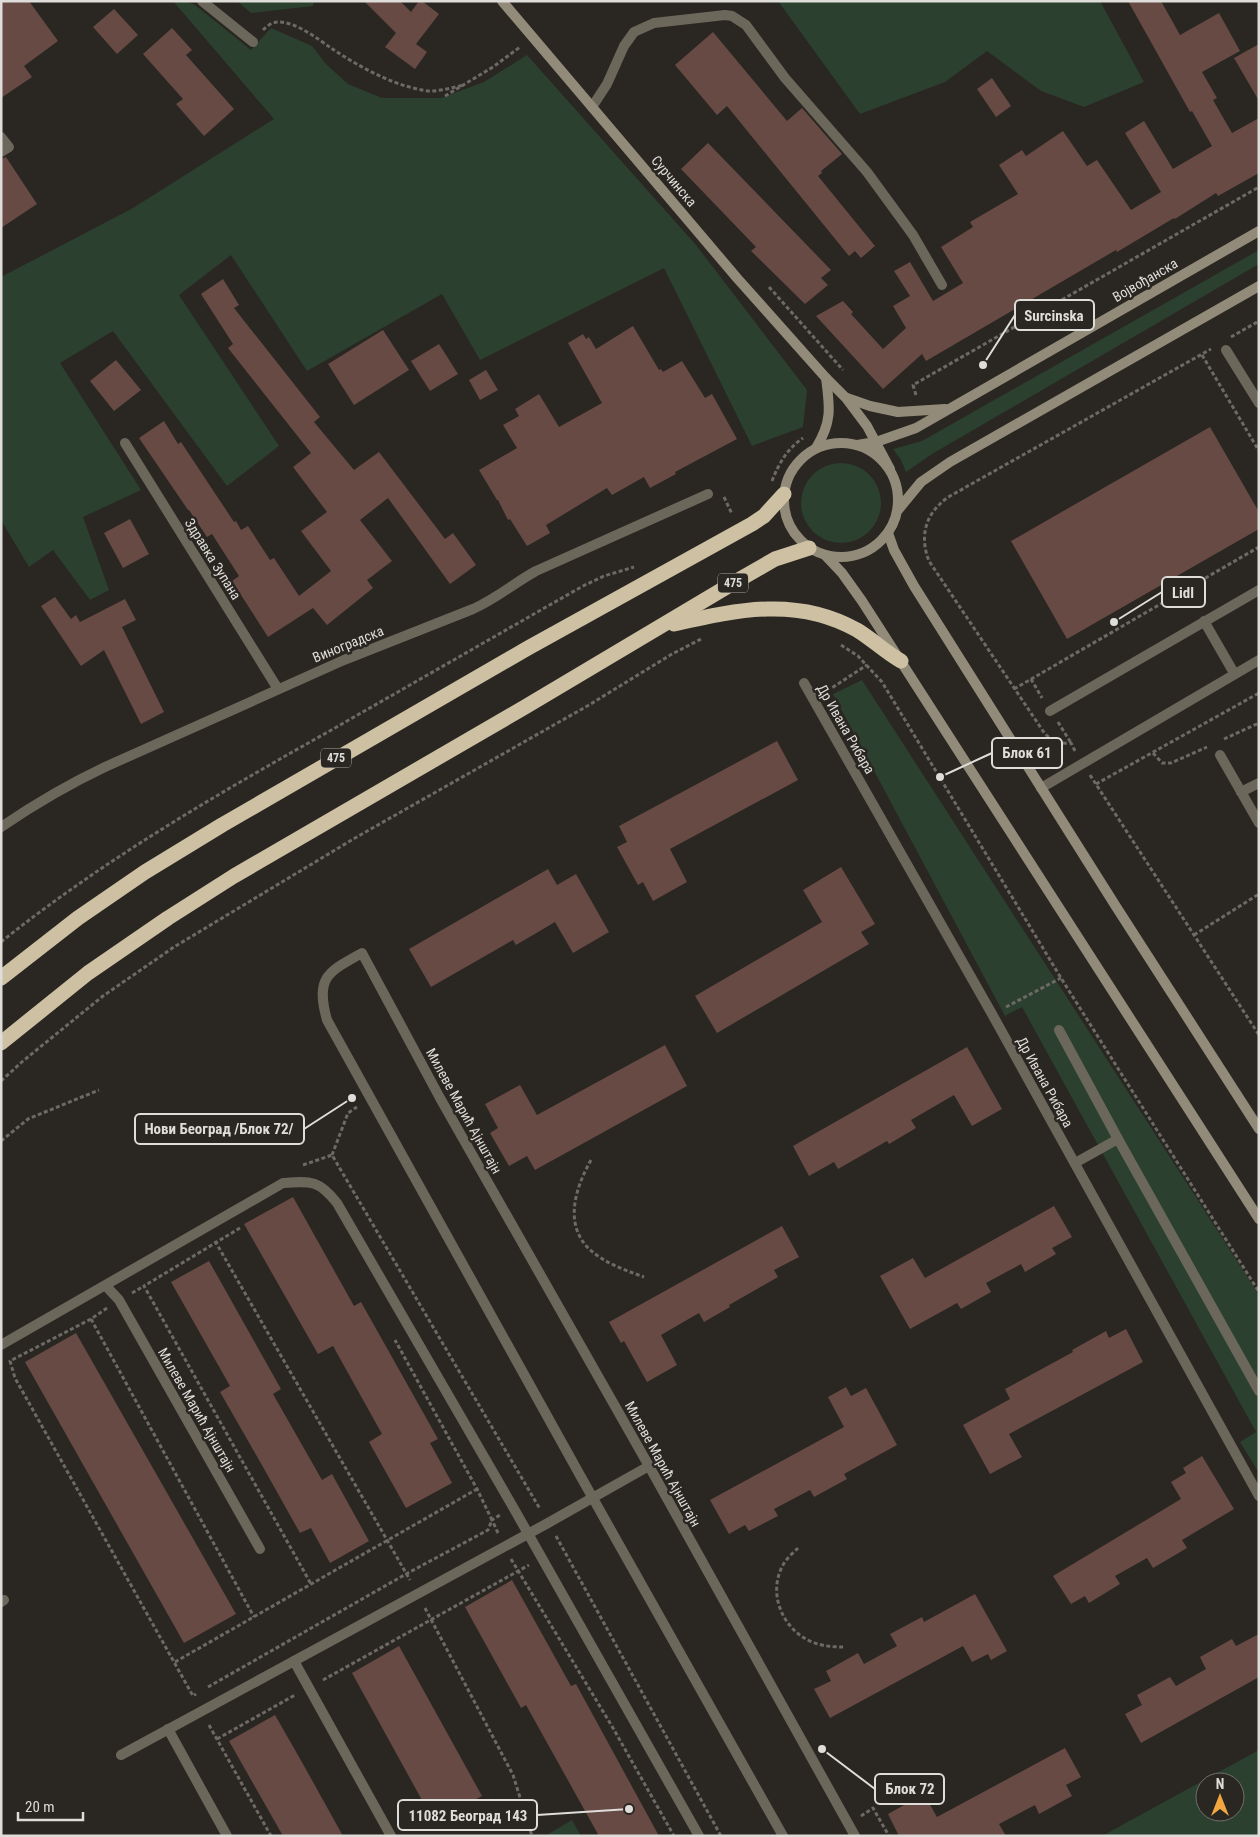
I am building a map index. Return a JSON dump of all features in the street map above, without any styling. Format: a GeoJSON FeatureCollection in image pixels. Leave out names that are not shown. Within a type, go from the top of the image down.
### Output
{"type":"FeatureCollection","features":[{"type":"Feature","properties":{"kind":"highway","name":"475"},"geometry":{"type":"LineString","coordinates":[[1,978],[78,918],[145,872],[205,835],[528,648],[752,524],[764,516],[784,494]]}},
{"type":"Feature","properties":{"kind":"highway","name":"475"},"geometry":{"type":"LineString","coordinates":[[1,1043],[88,972],[234,876],[776,559],[809,548]]}},
{"type":"Feature","properties":{"kind":"highway"},"geometry":{"type":"LineString","coordinates":[[661,626],[733,611],[777,609],[810,612],[857,630],[901,661]]}},
{"type":"Feature","properties":{"kind":"main road","name":"Сурчинска"},"geometry":{"type":"LineString","coordinates":[[502,1],[737,278],[846,398],[876,442],[890,469]]}},
{"type":"Feature","properties":{"kind":"main road","name":"Војвођанска"},"geometry":{"type":"LineString","coordinates":[[857,445],[876,442],[910,430],[950,409],[1259,231]]}},
{"type":"Feature","properties":{"kind":"main road"},"geometry":{"type":"LineString","coordinates":[[826,378],[829,421],[824,435],[816,448],[800,460],[787,481],[784,505],[790,526],[809,548],[825,555],[843,557],[860,554],[876,545],[888,532],[898,510],[921,482],[950,462],[1259,286]]}},
{"type":"Feature","properties":{"kind":"main road"},"geometry":{"type":"LineString","coordinates":[[846,398],[898,412],[950,409]]}},
{"type":"Feature","properties":{"kind":"main road"},"geometry":{"type":"LineString","coordinates":[[816,448],[839,443],[857,445],[876,454],[890,469],[898,492],[898,510]]}},
{"type":"Feature","properties":{"kind":"main road"},"geometry":{"type":"LineString","coordinates":[[888,532],[894,550],[914,586],[1259,1129]]}},
{"type":"Feature","properties":{"kind":"main road"},"geometry":{"type":"LineString","coordinates":[[825,555],[842,573],[901,661],[1259,1219]]}},
{"type":"Feature","properties":{"kind":"street"},"geometry":{"type":"LineString","coordinates":[[202,1],[253,42]]}},
{"type":"Feature","properties":{"kind":"street"},"geometry":{"type":"LineString","coordinates":[[592,107],[604,90],[624,46],[634,32],[654,23],[725,15],[732,16],[746,25],[785,78],[875,181],[913,235],[942,285]]}},
{"type":"Feature","properties":{"kind":"street"},"geometry":{"type":"LineString","coordinates":[[1,137],[9,147],[1,152]]}},
{"type":"Feature","properties":{"kind":"street"},"geometry":{"type":"LineString","coordinates":[[1222,346],[1259,404]]}},
{"type":"Feature","properties":{"kind":"street","name":"Здравка Зупана"},"geometry":{"type":"LineString","coordinates":[[125,443],[278,689]]}},
{"type":"Feature","properties":{"kind":"street","name":"Виноградска"},"geometry":{"type":"LineString","coordinates":[[1,827],[33,805],[72,783],[344,660],[493,600],[536,571],[708,494]]}},
{"type":"Feature","properties":{"kind":"street"},"geometry":{"type":"LineString","coordinates":[[1050,711],[1259,590]]}},
{"type":"Feature","properties":{"kind":"street"},"geometry":{"type":"LineString","coordinates":[[1204,621],[1234,673]]}},
{"type":"Feature","properties":{"kind":"street"},"geometry":{"type":"LineString","coordinates":[[1041,788],[1259,660]]}},
{"type":"Feature","properties":{"kind":"street","name":"Др Ивана Рибара"},"geometry":{"type":"LineString","coordinates":[[804,683],[992,1014],[1259,1496]]}},
{"type":"Feature","properties":{"kind":"street"},"geometry":{"type":"LineString","coordinates":[[1220,756],[1259,823]]}},
{"type":"Feature","properties":{"kind":"street"},"geometry":{"type":"LineString","coordinates":[[1241,792],[1259,783]]}},
{"type":"Feature","properties":{"kind":"street","name":"Милеве Марић Ајнштајн"},"geometry":{"type":"LineString","coordinates":[[783,1836],[327,1020],[322,999],[325,980],[333,969],[362,953],[445,1107],[649,1466],[854,1836]]}},
{"type":"Feature","properties":{"kind":"street"},"geometry":{"type":"LineString","coordinates":[[1059,1030],[1259,1391]]}},
{"type":"Feature","properties":{"kind":"street"},"geometry":{"type":"LineString","coordinates":[[1075,1163],[1118,1139]]}},
{"type":"Feature","properties":{"kind":"street"},"geometry":{"type":"LineString","coordinates":[[1,1345],[283,1183],[301,1182],[316,1184],[326,1189],[337,1204],[513,1507],[699,1836]]}},
{"type":"Feature","properties":{"kind":"street","name":"Милеве Марић Ајнштајн"},"geometry":{"type":"LineString","coordinates":[[106,1286],[119,1300],[260,1550]]}},
{"type":"Feature","properties":{"kind":"street"},"geometry":{"type":"LineString","coordinates":[[121,1755],[528,1534],[649,1466]]}},
{"type":"Feature","properties":{"kind":"street"},"geometry":{"type":"LineString","coordinates":[[294,1661],[391,1836]]}},
{"type":"Feature","properties":{"kind":"street"},"geometry":{"type":"LineString","coordinates":[[168,1729],[227,1836]]}},
{"type":"Feature","properties":{"kind":"path"},"geometry":{"type":"LineString","coordinates":[[268,25],[279,22],[290,25],[387,79],[412,88],[434,91],[464,85]]}},
{"type":"Feature","properties":{"kind":"path"},"geometry":{"type":"LineString","coordinates":[[445,96],[493,67],[532,37]]}},
{"type":"Feature","properties":{"kind":"path"},"geometry":{"type":"LineString","coordinates":[[912,400],[917,398],[913,385],[1259,187]]}},
{"type":"Feature","properties":{"kind":"path"},"geometry":{"type":"LineString","coordinates":[[1259,321],[1222,346],[1202,355],[940,503],[928,521],[924,532],[925,550],[929,561],[1014,689],[1045,734],[1053,741],[1062,744],[1071,743],[1082,763],[1259,1035]]}},
{"type":"Feature","properties":{"kind":"path"},"geometry":{"type":"LineString","coordinates":[[1202,355],[1259,451]]}},
{"type":"Feature","properties":{"kind":"path"},"geometry":{"type":"LineString","coordinates":[[770,483],[786,453],[808,434]]}},
{"type":"Feature","properties":{"kind":"path"},"geometry":{"type":"LineString","coordinates":[[708,494],[720,490],[733,517],[739,513]]}},
{"type":"Feature","properties":{"kind":"path"},"geometry":{"type":"LineString","coordinates":[[1014,689],[1259,547]]}},
{"type":"Feature","properties":{"kind":"path"},"geometry":{"type":"LineString","coordinates":[[1,942],[124,853],[214,797],[582,586],[604,576],[642,565]]}},
{"type":"Feature","properties":{"kind":"path"},"geometry":{"type":"LineString","coordinates":[[1,1081],[103,996],[174,947],[355,838],[589,705],[672,654],[704,637]]}},
{"type":"Feature","properties":{"kind":"path"},"geometry":{"type":"LineString","coordinates":[[838,642],[858,656],[882,682],[1061,978],[1259,1292]]}},
{"type":"Feature","properties":{"kind":"path"},"geometry":{"type":"LineString","coordinates":[[814,700],[866,666]]}},
{"type":"Feature","properties":{"kind":"path"},"geometry":{"type":"LineString","coordinates":[[1096,784],[1259,693]]}},
{"type":"Feature","properties":{"kind":"path"},"geometry":{"type":"LineString","coordinates":[[1194,935],[1259,894]]}},
{"type":"Feature","properties":{"kind":"path"},"geometry":{"type":"LineString","coordinates":[[992,1014],[1061,978]]}},
{"type":"Feature","properties":{"kind":"path"},"geometry":{"type":"LineString","coordinates":[[1,1141],[28,1119],[100,1090]]}},
{"type":"Feature","properties":{"kind":"path"},"geometry":{"type":"LineString","coordinates":[[332,1155],[348,1114],[358,1108],[353,1100]]}},
{"type":"Feature","properties":{"kind":"path"},"geometry":{"type":"LineString","coordinates":[[591,1160],[576,1196],[574,1212],[576,1228],[585,1243],[597,1256],[644,1277]]}},
{"type":"Feature","properties":{"kind":"path"},"geometry":{"type":"LineString","coordinates":[[247,1224],[119,1300],[91,1319],[10,1361],[15,1378],[271,1836]]}},
{"type":"Feature","properties":{"kind":"path"},"geometry":{"type":"LineString","coordinates":[[207,1228],[431,1619],[512,1775],[532,1836]]}},
{"type":"Feature","properties":{"kind":"path"},"geometry":{"type":"LineString","coordinates":[[144,1286],[311,1584]]}},
{"type":"Feature","properties":{"kind":"path"},"geometry":{"type":"LineString","coordinates":[[91,1319],[254,1617]]}},
{"type":"Feature","properties":{"kind":"path"},"geometry":{"type":"LineString","coordinates":[[392,1334],[477,1489],[517,1572],[613,1728],[674,1836]]}},
{"type":"Feature","properties":{"kind":"path"},"geometry":{"type":"LineString","coordinates":[[175,1662],[477,1489]]}},
{"type":"Feature","properties":{"kind":"path"},"geometry":{"type":"LineString","coordinates":[[193,1696],[406,1574],[488,1530],[492,1520],[533,1497]]}},
{"type":"Feature","properties":{"kind":"path"},"geometry":{"type":"LineString","coordinates":[[798,1548],[783,1564],[781,1570],[776,1592],[780,1611],[795,1631],[810,1642],[823,1646],[843,1647]]}},
{"type":"Feature","properties":{"kind":"path"},"geometry":{"type":"LineString","coordinates":[[217,1738],[517,1572]]}},
{"type":"Feature","properties":{"kind":"green space"},"geometry":{"type":"Polygon","coordinates":[[[173,1],[187,1],[195,5],[251,50],[271,28],[312,46],[326,64],[348,84],[382,98],[441,98],[484,82],[527,55],[696,245],[807,390],[803,427],[752,446],[664,268],[480,360],[442,294],[307,371],[231,255],[179,295],[279,446],[227,486],[113,331],[60,363],[141,490],[83,517],[109,590],[90,600],[53,550],[29,567],[1,520],[1,277],[133,208],[274,119],[173,1]]]}},
{"type":"Feature","properties":{"kind":"green space"},"geometry":{"type":"Polygon","coordinates":[[[237,1],[314,1],[313,6],[251,13],[237,1]]]}},
{"type":"Feature","properties":{"kind":"green space"},"geometry":{"type":"Polygon","coordinates":[[[778,1],[1100,1],[1144,82],[1084,107],[1041,91],[987,51],[945,82],[860,114],[778,1]]]}},
{"type":"Feature","properties":{"kind":"green space"},"geometry":{"type":"Polygon","coordinates":[[[1259,250],[1259,264],[932,454],[906,472],[901,460],[893,449],[922,441],[1259,250]]]}},
{"type":"Feature","properties":{"kind":"green space"},"geometry":{"type":"Polygon","coordinates":[[[841,463],[856,466],[869,475],[878,488],[881,503],[878,518],[869,531],[856,540],[841,543],[826,540],[813,531],[804,518],[801,503],[804,488],[813,475],[826,466],[841,463]]]}},
{"type":"Feature","properties":{"kind":"green space"},"geometry":{"type":"Polygon","coordinates":[[[862,680],[1259,1295],[1259,1473],[1240,1442],[1256,1432],[1022,1007],[1005,1016],[833,694],[862,680]]]}},
{"type":"Feature","properties":{"kind":"green space"},"geometry":{"type":"Polygon","coordinates":[[[1259,1750],[1259,1836],[1102,1836],[1195,1785],[1195,1822],[1245,1822],[1245,1772],[1219,1772],[1259,1750]]]}},
{"type":"Feature","properties":{"kind":"green space"},"geometry":{"type":"Polygon","coordinates":[[[572,1820],[581,1836],[545,1836],[572,1820]]]}},
{"type":"Feature","properties":{"kind":"building"},"geometry":{"type":"Polygon","coordinates":[[[1,1],[29,1],[58,41],[24,66],[32,77],[1,98],[1,1]]]}},
{"type":"Feature","properties":{"kind":"building"},"geometry":{"type":"Polygon","coordinates":[[[364,1],[400,1],[411,12],[419,1],[422,1],[439,14],[416,44],[427,52],[415,69],[385,47],[396,33],[364,1]]]}},
{"type":"Feature","properties":{"kind":"building"},"geometry":{"type":"Polygon","coordinates":[[[1128,1],[1161,1],[1180,35],[1219,13],[1240,51],[1202,72],[1217,98],[1213,100],[1232,133],[1259,118],[1259,173],[1218,196],[1216,193],[1175,219],[1117,252],[1116,250],[926,361],[922,354],[883,389],[816,316],[843,301],[853,312],[851,314],[883,349],[906,328],[893,306],[910,296],[894,271],[910,262],[933,301],[963,283],[941,247],[973,227],[970,222],[1018,194],[999,165],[1022,150],[1026,156],[1063,131],[1087,166],[1097,160],[1131,210],[1161,192],[1125,133],[1144,121],[1173,169],[1212,146],[1192,111],[1190,112],[1128,1]]]}},
{"type":"Feature","properties":{"kind":"building"},"geometry":{"type":"Polygon","coordinates":[[[114,9],[138,35],[117,54],[93,27],[114,9]]]}},
{"type":"Feature","properties":{"kind":"building"},"geometry":{"type":"Polygon","coordinates":[[[172,28],[192,50],[186,55],[234,109],[204,136],[176,104],[183,99],[143,54],[172,28]]]}},
{"type":"Feature","properties":{"kind":"building"},"geometry":{"type":"Polygon","coordinates":[[[713,32],[787,121],[802,108],[842,154],[821,171],[822,173],[818,176],[875,246],[861,258],[855,251],[849,256],[727,106],[717,115],[675,65],[713,32]]]}},
{"type":"Feature","properties":{"kind":"building"},"geometry":{"type":"Polygon","coordinates":[[[1259,44],[1259,101],[1234,58],[1259,44]]]}},
{"type":"Feature","properties":{"kind":"building"},"geometry":{"type":"Polygon","coordinates":[[[992,78],[1011,106],[996,117],[977,89],[992,78]]]}},
{"type":"Feature","properties":{"kind":"building"},"geometry":{"type":"Polygon","coordinates":[[[708,143],[831,270],[821,278],[828,285],[805,304],[751,251],[756,247],[681,169],[708,143]]]}},
{"type":"Feature","properties":{"kind":"building"},"geometry":{"type":"Polygon","coordinates":[[[6,157],[37,204],[1,228],[1,159],[6,157]]]}},
{"type":"Feature","properties":{"kind":"building"},"geometry":{"type":"Polygon","coordinates":[[[223,279],[239,305],[234,308],[320,417],[314,422],[354,470],[379,452],[445,539],[453,533],[476,565],[450,584],[388,498],[360,520],[392,561],[367,580],[373,588],[327,625],[313,608],[268,637],[232,581],[239,576],[212,534],[207,537],[139,438],[164,421],[178,444],[181,442],[234,522],[236,521],[241,530],[248,526],[270,560],[274,558],[299,596],[331,571],[301,531],[327,512],[293,467],[311,453],[228,348],[233,344],[201,294],[223,279]]]}},
{"type":"Feature","properties":{"kind":"building"},"geometry":{"type":"Polygon","coordinates":[[[633,326],[659,370],[661,369],[663,372],[682,361],[705,398],[712,394],[737,439],[675,472],[676,474],[650,488],[644,477],[612,495],[607,488],[546,525],[550,533],[527,546],[510,519],[508,520],[479,470],[517,448],[503,425],[519,416],[515,409],[539,394],[559,427],[602,403],[568,343],[583,334],[586,339],[589,337],[596,349],[633,326]]]}},
{"type":"Feature","properties":{"kind":"building"},"geometry":{"type":"Polygon","coordinates":[[[383,330],[409,370],[354,405],[328,364],[383,330]]]}},
{"type":"Feature","properties":{"kind":"building"},"geometry":{"type":"Polygon","coordinates":[[[439,344],[458,374],[430,391],[411,361],[439,344]]]}},
{"type":"Feature","properties":{"kind":"building"},"geometry":{"type":"Polygon","coordinates":[[[116,360],[141,390],[114,411],[90,381],[116,360]]]}},
{"type":"Feature","properties":{"kind":"building"},"geometry":{"type":"Polygon","coordinates":[[[486,370],[498,390],[480,400],[469,380],[486,370]]]}},
{"type":"Feature","properties":{"kind":"building"},"geometry":{"type":"Polygon","coordinates":[[[1210,427],[1259,512],[1259,529],[1067,639],[1011,541],[1210,427]]]}},
{"type":"Feature","properties":{"kind":"building"},"geometry":{"type":"Polygon","coordinates":[[[130,519],[149,554],[123,568],[104,533],[130,519]]]}},
{"type":"Feature","properties":{"kind":"building"},"geometry":{"type":"Polygon","coordinates":[[[55,597],[71,619],[76,615],[80,622],[125,599],[136,620],[122,627],[164,712],[141,724],[104,650],[81,666],[41,606],[55,597]]]}},
{"type":"Feature","properties":{"kind":"building"},"geometry":{"type":"Polygon","coordinates":[[[777,741],[798,780],[670,849],[687,882],[653,901],[643,882],[638,885],[617,847],[627,842],[619,826],[777,741]]]}},
{"type":"Feature","properties":{"kind":"building"},"geometry":{"type":"Polygon","coordinates":[[[841,867],[875,924],[861,932],[869,944],[717,1033],[695,996],[822,922],[803,890],[841,867]]]}},
{"type":"Feature","properties":{"kind":"building"},"geometry":{"type":"Polygon","coordinates":[[[548,869],[557,885],[576,874],[609,932],[573,953],[555,922],[516,945],[513,940],[431,987],[409,949],[548,869]]]}},
{"type":"Feature","properties":{"kind":"building"},"geometry":{"type":"Polygon","coordinates":[[[665,1045],[687,1086],[535,1170],[527,1156],[509,1166],[490,1133],[498,1128],[485,1104],[520,1085],[537,1115],[665,1045]]]}},
{"type":"Feature","properties":{"kind":"building"},"geometry":{"type":"Polygon","coordinates":[[[967,1047],[1002,1109],[972,1126],[954,1095],[911,1120],[916,1128],[889,1144],[887,1141],[838,1169],[834,1162],[809,1176],[793,1146],[967,1047]]]}},
{"type":"Feature","properties":{"kind":"building"},"geometry":{"type":"Polygon","coordinates":[[[293,1197],[354,1306],[361,1302],[438,1439],[430,1443],[452,1483],[406,1508],[369,1442],[382,1434],[333,1346],[318,1354],[244,1224],[293,1197]]]}},
{"type":"Feature","properties":{"kind":"building"},"geometry":{"type":"Polygon","coordinates":[[[1054,1206],[1072,1237],[1052,1248],[1056,1254],[1025,1272],[1021,1264],[986,1283],[991,1292],[961,1309],[957,1303],[910,1329],[880,1276],[913,1258],[925,1278],[1054,1206]]]}},
{"type":"Feature","properties":{"kind":"building"},"geometry":{"type":"Polygon","coordinates":[[[782,1226],[799,1257],[774,1270],[778,1277],[729,1305],[730,1307],[704,1322],[699,1313],[661,1335],[677,1365],[647,1382],[624,1341],[621,1343],[609,1322],[782,1226]]]}},
{"type":"Feature","properties":{"kind":"building"},"geometry":{"type":"Polygon","coordinates":[[[209,1261],[281,1389],[273,1394],[322,1480],[332,1474],[369,1541],[330,1563],[311,1528],[300,1533],[220,1392],[230,1386],[171,1282],[209,1261]]]}},
{"type":"Feature","properties":{"kind":"building"},"geometry":{"type":"Polygon","coordinates":[[[1126,1329],[1143,1362],[1009,1434],[1022,1457],[990,1474],[963,1425],[1010,1399],[1005,1389],[1073,1352],[1072,1350],[1106,1331],[1109,1338],[1126,1329]]]}},
{"type":"Feature","properties":{"kind":"building"},"geometry":{"type":"Polygon","coordinates":[[[76,1333],[236,1614],[184,1643],[25,1362],[76,1333]]]}},
{"type":"Feature","properties":{"kind":"building"},"geometry":{"type":"Polygon","coordinates":[[[846,1387],[851,1396],[866,1388],[897,1445],[844,1474],[847,1479],[814,1497],[810,1490],[774,1509],[778,1516],[749,1531],[745,1525],[729,1534],[710,1500],[844,1427],[828,1397],[846,1387]]]}},
{"type":"Feature","properties":{"kind":"building"},"geometry":{"type":"Polygon","coordinates":[[[1202,1456],[1234,1509],[1182,1540],[1187,1548],[1153,1568],[1147,1558],[1115,1576],[1120,1584],[1089,1603],[1085,1596],[1071,1604],[1053,1576],[1181,1499],[1171,1482],[1186,1473],[1183,1468],[1202,1456]]]}},
{"type":"Feature","properties":{"kind":"building"},"geometry":{"type":"Polygon","coordinates":[[[512,1580],[571,1686],[576,1684],[659,1836],[599,1836],[526,1705],[521,1708],[465,1607],[512,1580]]]}},
{"type":"Feature","properties":{"kind":"building"},"geometry":{"type":"Polygon","coordinates":[[[975,1594],[1007,1651],[991,1660],[988,1654],[972,1662],[963,1646],[830,1718],[814,1689],[831,1681],[826,1671],[858,1653],[864,1664],[897,1646],[890,1634],[922,1617],[924,1622],[975,1594]]]}},
{"type":"Feature","properties":{"kind":"building"},"geometry":{"type":"Polygon","coordinates":[[[1259,1634],[1259,1677],[1141,1743],[1125,1714],[1142,1705],[1137,1695],[1170,1677],[1176,1686],[1206,1669],[1200,1657],[1232,1639],[1236,1646],[1259,1634]]]}},
{"type":"Feature","properties":{"kind":"building"},"geometry":{"type":"Polygon","coordinates":[[[399,1646],[482,1796],[434,1822],[352,1673],[399,1646]]]}},
{"type":"Feature","properties":{"kind":"building"},"geometry":{"type":"Polygon","coordinates":[[[275,1715],[343,1836],[283,1836],[229,1741],[275,1715]]]}},
{"type":"Feature","properties":{"kind":"building"},"geometry":{"type":"Polygon","coordinates":[[[1065,1748],[1081,1777],[1066,1785],[1072,1796],[1039,1814],[1035,1805],[999,1824],[1006,1836],[899,1836],[888,1814],[924,1794],[937,1817],[1065,1748]]]}},
{"type":"Feature","properties":{"kind":"place","name":"Surcinska"},"geometry":{"type":"Point","coordinates":[983,365]}},
{"type":"Feature","properties":{"kind":"place","name":"Lidl"},"geometry":{"type":"Point","coordinates":[1114,622]}},
{"type":"Feature","properties":{"kind":"place","name":"Блок 61"},"geometry":{"type":"Point","coordinates":[940,777]}},
{"type":"Feature","properties":{"kind":"place","name":"Нови Београд /Блок 72/"},"geometry":{"type":"Point","coordinates":[352,1098]}},
{"type":"Feature","properties":{"kind":"place","name":"Блок 72"},"geometry":{"type":"Point","coordinates":[822,1749]}},
{"type":"Feature","properties":{"kind":"place","name":"11082 Београд 143"},"geometry":{"type":"Point","coordinates":[629,1809]}}]}
